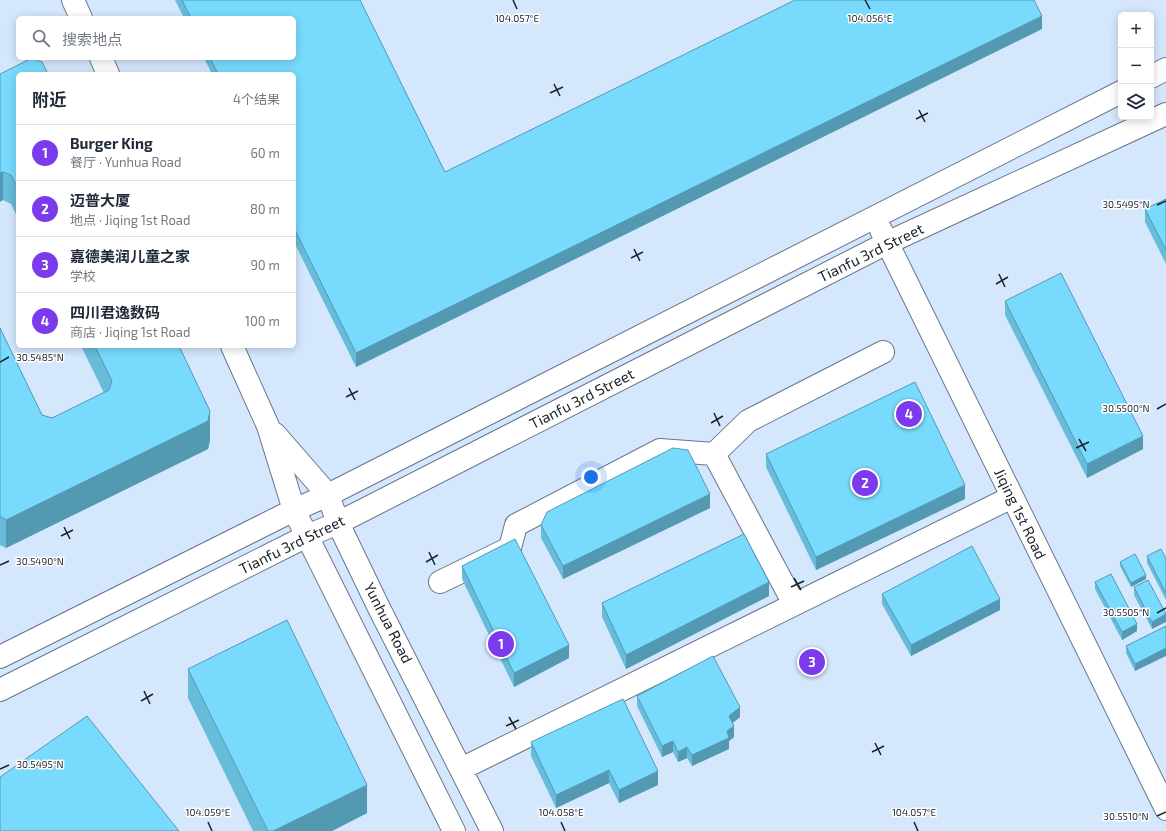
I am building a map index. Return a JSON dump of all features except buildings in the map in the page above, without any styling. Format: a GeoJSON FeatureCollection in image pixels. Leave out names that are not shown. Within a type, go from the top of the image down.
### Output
{"type":"FeatureCollection","features":[{"type":"Feature","properties":{"kind":"street"},"geometry":{"type":"LineString","coordinates":[[73,0],[80,16]]}},
{"type":"Feature","properties":{"kind":"street"},"geometry":{"type":"LineString","coordinates":[[101,60],[107,72]]}},
{"type":"Feature","properties":{"kind":"street"},"geometry":{"type":"LineString","coordinates":[[1154,75],[1166,69]]}},
{"type":"Feature","properties":{"kind":"street","name":"Tianfu 3rd Street"},"geometry":{"type":"LineString","coordinates":[[0,657],[294,510],[328,495],[875,219],[1118,94]]}},
{"type":"Feature","properties":{"kind":"street","name":"Tianfu 3rd Street"},"geometry":{"type":"LineString","coordinates":[[0,690],[307,536],[338,523],[888,244],[1166,114]]}},
{"type":"Feature","properties":{"kind":"street","name":"Jiqing 1st Road"},"geometry":{"type":"LineString","coordinates":[[875,219],[1166,809]]}},
{"type":"Feature","properties":{"kind":"street","name":"Yunhua Road"},"geometry":{"type":"LineString","coordinates":[[233,348],[268,426],[294,510],[454,831]]}},
{"type":"Feature","properties":{"kind":"street"},"geometry":{"type":"LineString","coordinates":[[440,582],[510,548],[516,525],[660,450],[714,454],[748,421],[883,352]]}},
{"type":"Feature","properties":{"kind":"street","name":"Yunhua Road"},"geometry":{"type":"LineString","coordinates":[[268,426],[328,495],[338,523],[492,831]]}},
{"type":"Feature","properties":{"kind":"street"},"geometry":{"type":"LineString","coordinates":[[714,454],[794,604]]}},
{"type":"Feature","properties":{"kind":"street"},"geometry":{"type":"LineString","coordinates":[[461,769],[1012,497]]}},
{"type":"Feature","properties":{"kind":"place","name":"四川君逸数码"},"geometry":{"type":"Point","coordinates":[909,414]}},
{"type":"Feature","properties":{"kind":"place","name":"迈普大厦"},"geometry":{"type":"Point","coordinates":[865,483]}},
{"type":"Feature","properties":{"kind":"place","name":"Burger King"},"geometry":{"type":"Point","coordinates":[501,644]}},
{"type":"Feature","properties":{"kind":"place","name":"嘉德美润儿童之家"},"geometry":{"type":"Point","coordinates":[812,662]}}]}
